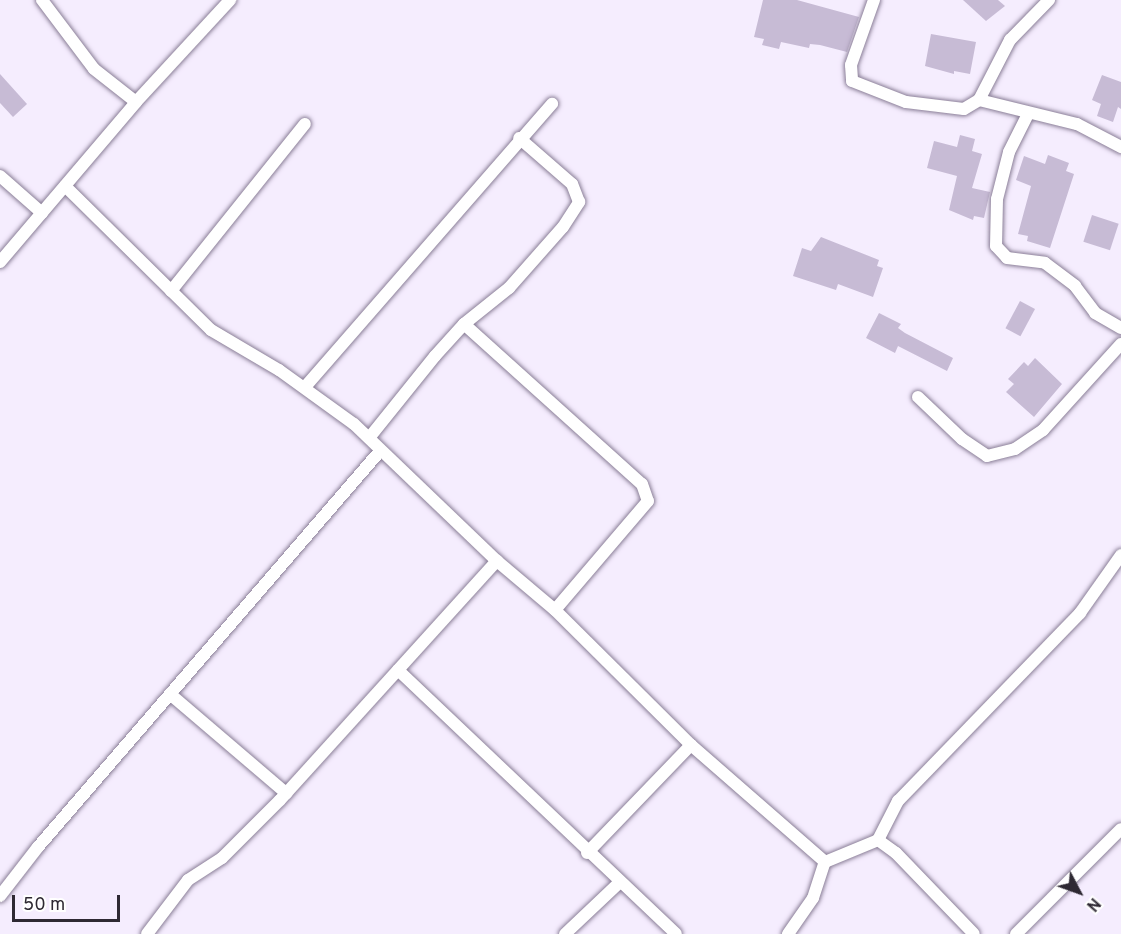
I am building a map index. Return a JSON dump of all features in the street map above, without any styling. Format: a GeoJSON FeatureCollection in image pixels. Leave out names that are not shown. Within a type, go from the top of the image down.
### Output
{"type":"FeatureCollection","features":[{"type":"Feature","properties":{"kind":"street"},"geometry":{"type":"LineString","coordinates":[[42,0],[94,69],[136,102]]}},
{"type":"Feature","properties":{"kind":"street"},"geometry":{"type":"LineString","coordinates":[[0,262],[136,102],[230,0]]}},
{"type":"Feature","properties":{"kind":"street"},"geometry":{"type":"LineString","coordinates":[[874,0],[851,65],[852,81],[906,102],[964,108],[979,100],[1010,40],[1049,0]]}},
{"type":"Feature","properties":{"kind":"street"},"geometry":{"type":"LineString","coordinates":[[979,100],[1028,114],[1077,124],[1121,147]]}},
{"type":"Feature","properties":{"kind":"street"},"geometry":{"type":"LineString","coordinates":[[305,387],[519,138],[552,104]]}},
{"type":"Feature","properties":{"kind":"street"},"geometry":{"type":"LineString","coordinates":[[1028,114],[1009,152],[999,190],[996,246],[1007,258],[1045,263],[1075,286],[1095,313],[1121,328]]}},
{"type":"Feature","properties":{"kind":"street"},"geometry":{"type":"LineString","coordinates":[[171,291],[306,124]]}},
{"type":"Feature","properties":{"kind":"street"},"geometry":{"type":"LineString","coordinates":[[369,438],[464,324],[509,288],[563,227],[579,202],[572,184],[519,138]]}},
{"type":"Feature","properties":{"kind":"street"},"geometry":{"type":"LineString","coordinates":[[0,176],[42,213]]}},
{"type":"Feature","properties":{"kind":"street"},"geometry":{"type":"LineString","coordinates":[[65,186],[211,330],[305,387],[369,438],[497,561],[555,610],[691,746],[825,862]]}},
{"type":"Feature","properties":{"kind":"street"},"geometry":{"type":"LineString","coordinates":[[464,324],[642,484],[648,501],[555,610]]}},
{"type":"Feature","properties":{"kind":"street"},"geometry":{"type":"LineString","coordinates":[[918,397],[962,439],[987,456],[1015,449],[1043,430],[1121,344]]}},
{"type":"Feature","properties":{"kind":"street"},"geometry":{"type":"LineString","coordinates":[[0,896],[170,694],[380,451]]}},
{"type":"Feature","properties":{"kind":"street"},"geometry":{"type":"LineString","coordinates":[[788,934],[813,898],[825,862],[878,840],[898,801],[1080,613],[1121,555]]}},
{"type":"Feature","properties":{"kind":"street"},"geometry":{"type":"LineString","coordinates":[[147,934],[188,880],[222,858],[286,793],[497,561]]}},
{"type":"Feature","properties":{"kind":"street"},"geometry":{"type":"LineString","coordinates":[[398,670],[587,853],[676,934]]}},
{"type":"Feature","properties":{"kind":"street"},"geometry":{"type":"LineString","coordinates":[[170,694],[286,793]]}},
{"type":"Feature","properties":{"kind":"street"},"geometry":{"type":"LineString","coordinates":[[587,853],[691,746]]}},
{"type":"Feature","properties":{"kind":"street"},"geometry":{"type":"LineString","coordinates":[[1016,934],[1121,829]]}},
{"type":"Feature","properties":{"kind":"street"},"geometry":{"type":"LineString","coordinates":[[878,840],[896,853],[974,934]]}},
{"type":"Feature","properties":{"kind":"street"},"geometry":{"type":"LineString","coordinates":[[566,934],[619,883]]}},
{"type":"Feature","properties":{"kind":"building"},"geometry":{"type":"Polygon","coordinates":[[[763,0],[797,0],[859,17],[847,52],[810,44],[809,48],[781,42],[779,49],[762,45],[764,39],[754,37],[763,0]]]}},
{"type":"Feature","properties":{"kind":"building"},"geometry":{"type":"Polygon","coordinates":[[[963,0],[998,0],[1005,6],[986,21],[963,0]]]}},
{"type":"Feature","properties":{"kind":"building"},"geometry":{"type":"Polygon","coordinates":[[[931,34],[976,42],[970,74],[954,71],[954,74],[925,66],[931,34]]]}},
{"type":"Feature","properties":{"kind":"building"},"geometry":{"type":"Polygon","coordinates":[[[0,74],[27,104],[13,117],[0,103],[0,74]]]}},
{"type":"Feature","properties":{"kind":"building"},"geometry":{"type":"Polygon","coordinates":[[[1102,75],[1121,82],[1121,109],[1118,107],[1113,122],[1097,116],[1101,104],[1092,100],[1102,75]]]}},
{"type":"Feature","properties":{"kind":"building"},"geometry":{"type":"Polygon","coordinates":[[[960,135],[975,139],[972,151],[982,154],[972,188],[990,192],[984,218],[974,216],[973,220],[949,210],[957,176],[927,168],[934,141],[957,147],[960,135]]]}},
{"type":"Feature","properties":{"kind":"building"},"geometry":{"type":"Polygon","coordinates":[[[1048,155],[1069,163],[1066,171],[1074,174],[1050,248],[1027,241],[1028,236],[1018,234],[1031,186],[1016,180],[1024,156],[1045,164],[1048,155]]]}},
{"type":"Feature","properties":{"kind":"building"},"geometry":{"type":"Polygon","coordinates":[[[1092,215],[1119,224],[1110,250],[1083,242],[1092,215]]]}},
{"type":"Feature","properties":{"kind":"building"},"geometry":{"type":"Polygon","coordinates":[[[821,237],[879,260],[877,266],[883,268],[873,297],[838,284],[836,290],[793,276],[802,248],[811,251],[821,237]]]}},
{"type":"Feature","properties":{"kind":"building"},"geometry":{"type":"Polygon","coordinates":[[[1020,301],[1035,309],[1020,336],[1005,328],[1020,301]]]}},
{"type":"Feature","properties":{"kind":"building"},"geometry":{"type":"Polygon","coordinates":[[[879,313],[901,324],[898,328],[905,333],[953,358],[947,371],[898,346],[895,353],[866,338],[879,313]]]}},
{"type":"Feature","properties":{"kind":"building"},"geometry":{"type":"Polygon","coordinates":[[[1035,358],[1062,384],[1034,417],[1006,392],[1014,384],[1008,379],[1024,362],[1028,366],[1035,358]]]}}]}
